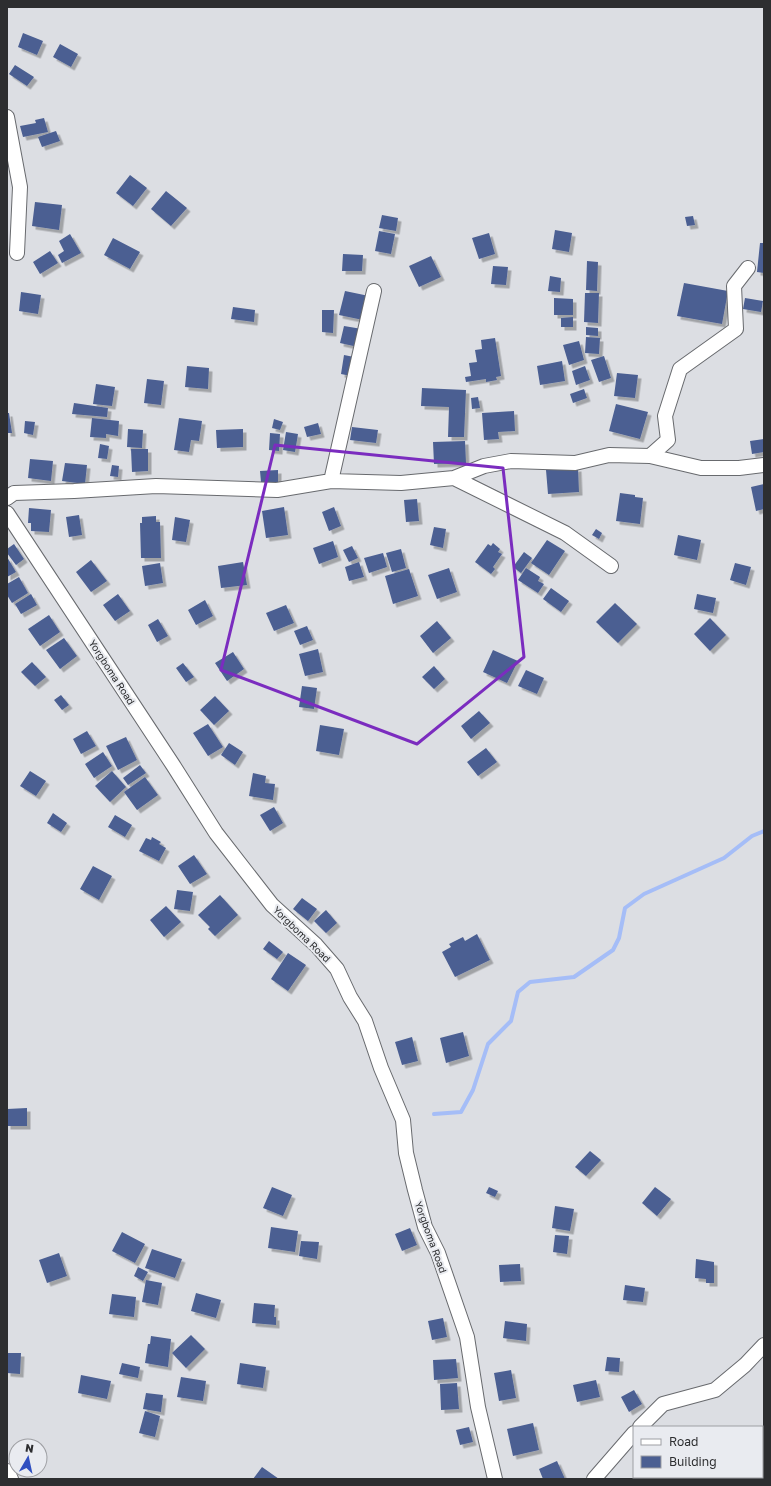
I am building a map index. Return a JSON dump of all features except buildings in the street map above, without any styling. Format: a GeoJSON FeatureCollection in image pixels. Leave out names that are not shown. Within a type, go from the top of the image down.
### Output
{"type":"FeatureCollection","features":[{"type":"Feature","properties":{"kind":"street"},"geometry":{"type":"LineString","coordinates":[[7,117],[20,187],[16,253]]}},
{"type":"Feature","properties":{"kind":"street"},"geometry":{"type":"LineString","coordinates":[[650,456],[668,440],[665,416],[680,369],[736,329],[734,286],[748,268]]}},
{"type":"Feature","properties":{"kind":"street"},"geometry":{"type":"LineString","coordinates":[[331,481],[374,291]]}},
{"type":"Feature","properties":{"kind":"street"},"geometry":{"type":"LineString","coordinates":[[7,498],[14,493],[74,492],[156,486],[277,490],[331,481],[401,483],[454,478],[484,466],[511,461],[575,463],[609,455],[650,456],[701,468],[739,468],[764,465]]}},
{"type":"Feature","properties":{"kind":"street"},"geometry":{"type":"LineString","coordinates":[[454,478],[565,534],[611,566]]}},
{"type":"Feature","properties":{"kind":"street","name":"Yorgboma Road"},"geometry":{"type":"LineString","coordinates":[[7,513],[174,765],[216,833],[272,905],[316,945],[337,969],[350,997],[364,1021],[381,1068],[403,1120],[406,1153],[414,1190],[426,1227],[438,1253],[467,1337],[478,1407],[495,1479]]}},
{"type":"Feature","properties":{"kind":"street"},"geometry":{"type":"LineString","coordinates":[[641,1426],[663,1404],[715,1390],[745,1365],[764,1345]]}},
{"type":"Feature","properties":{"kind":"street"},"geometry":{"type":"LineString","coordinates":[[594,1479],[633,1434]]}},
{"type":"Feature","properties":{"kind":"street"},"geometry":{"type":"LineString","coordinates":[[7,1471],[11,1479]]}},
{"type":"Feature","properties":{"kind":"highlighted area"},"geometry":{"type":"Polygon","coordinates":[[[275,445],[503,468],[524,657],[417,744],[221,670],[275,445]]]}},
{"type":"Feature","properties":{"kind":"waterway"},"geometry":{"type":"LineString","coordinates":[[434,1114],[461,1112],[473,1090],[488,1044],[511,1021],[518,992],[530,982],[574,977],[613,950],[619,938],[625,908],[644,894],[724,858],[752,836],[764,831]]}}]}
